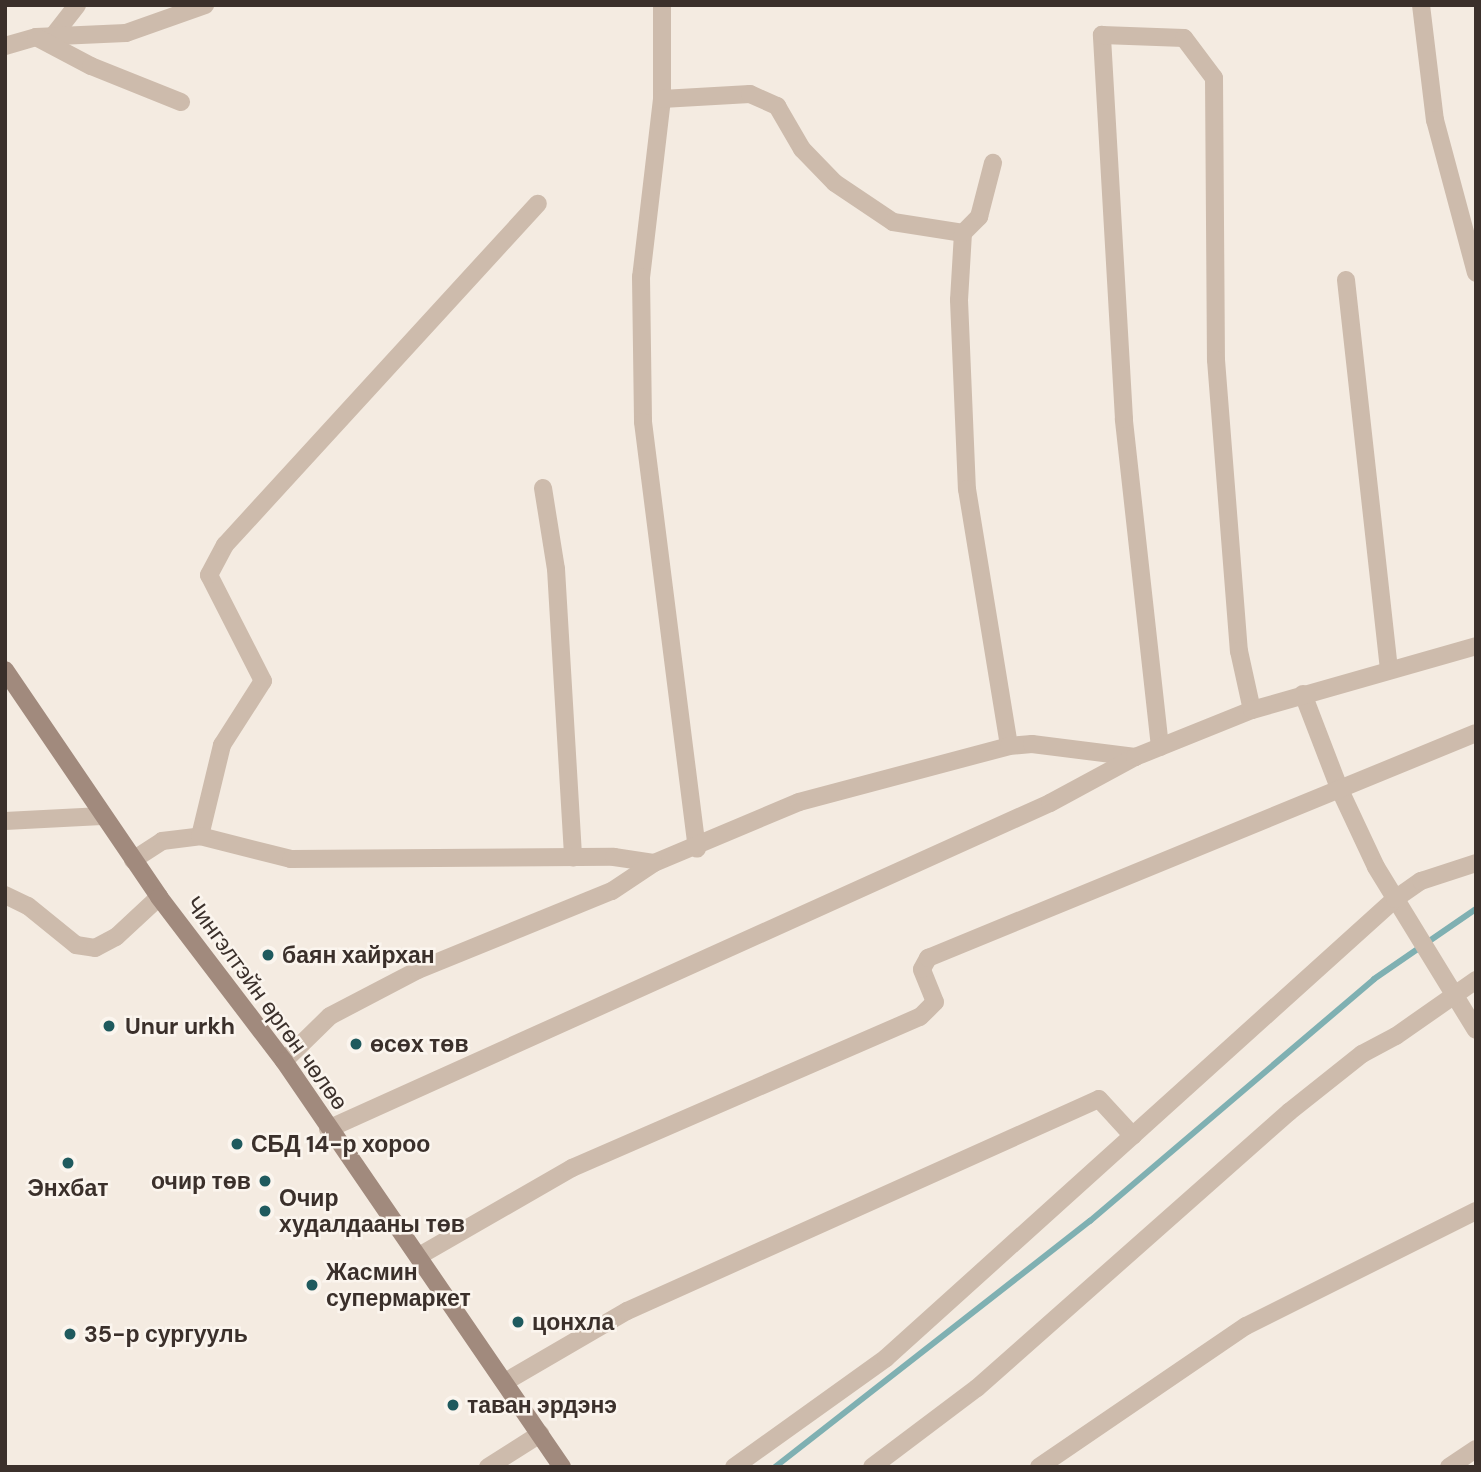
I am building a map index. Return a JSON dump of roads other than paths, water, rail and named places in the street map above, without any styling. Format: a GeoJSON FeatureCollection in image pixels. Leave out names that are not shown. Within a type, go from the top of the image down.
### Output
{"type":"FeatureCollection","features":[{"type":"Feature","properties":{"kind":"main road","name":"Чингэлтэйн өргөн чөлөө"},"geometry":{"type":"LineString","coordinates":[[5,670],[159,897],[284,1061],[328,1129],[419,1256],[562,1467]]}},
{"type":"Feature","properties":{"kind":"street"},"geometry":{"type":"LineString","coordinates":[[45,36],[77,5]]}},
{"type":"Feature","properties":{"kind":"street"},"geometry":{"type":"LineString","coordinates":[[5,46],[45,36],[126,33],[205,5]]}},
{"type":"Feature","properties":{"kind":"street"},"geometry":{"type":"LineString","coordinates":[[662,5],[662,99],[641,277],[643,422],[697,849]]}},
{"type":"Feature","properties":{"kind":"street"},"geometry":{"type":"LineString","coordinates":[[1421,5],[1435,120],[1476,273]]}},
{"type":"Feature","properties":{"kind":"street"},"geometry":{"type":"LineString","coordinates":[[1160,747],[1124,419],[1102,34],[1184,38],[1214,78],[1216,360],[1239,651],[1252,710]]}},
{"type":"Feature","properties":{"kind":"street"},"geometry":{"type":"LineString","coordinates":[[45,36],[90,66],[180,102]]}},
{"type":"Feature","properties":{"kind":"street"},"geometry":{"type":"LineString","coordinates":[[662,99],[750,94],[777,106],[802,149],[835,183],[893,222],[963,233]]}},
{"type":"Feature","properties":{"kind":"street"},"geometry":{"type":"LineString","coordinates":[[993,163],[979,218],[963,233],[959,300],[967,489],[1009,746]]}},
{"type":"Feature","properties":{"kind":"street"},"geometry":{"type":"LineString","coordinates":[[200,836],[222,745],[263,681],[209,575],[219,555],[538,204]]}},
{"type":"Feature","properties":{"kind":"street"},"geometry":{"type":"LineString","coordinates":[[1346,280],[1389,669]]}},
{"type":"Feature","properties":{"kind":"street"},"geometry":{"type":"LineString","coordinates":[[543,488],[556,569],[573,858]]}},
{"type":"Feature","properties":{"kind":"street"},"geometry":{"type":"LineString","coordinates":[[328,1129],[1050,803],[1135,757],[1252,710],[1476,646]]}},
{"type":"Feature","properties":{"kind":"street"},"geometry":{"type":"LineString","coordinates":[[1303,694],[1339,788],[1395,899],[1476,1030]]}},
{"type":"Feature","properties":{"kind":"street"},"geometry":{"type":"LineString","coordinates":[[419,1256],[572,1168],[920,1017],[935,1002],[922,969],[928,958],[1476,733]]}},
{"type":"Feature","properties":{"kind":"street"},"geometry":{"type":"LineString","coordinates":[[284,1061],[330,1016],[418,970],[612,891],[654,863],[697,849],[799,802],[1009,746],[1032,744],[1135,757]]}},
{"type":"Feature","properties":{"kind":"street"},"geometry":{"type":"LineString","coordinates":[[5,821],[102,816]]}},
{"type":"Feature","properties":{"kind":"street"},"geometry":{"type":"LineString","coordinates":[[133,860],[162,841],[200,836],[291,859],[573,858],[654,863]]}},
{"type":"Feature","properties":{"kind":"street"},"geometry":{"type":"LineString","coordinates":[[734,1467],[886,1357],[1395,899],[1421,881],[1476,863]]}},
{"type":"Feature","properties":{"kind":"street"},"geometry":{"type":"LineString","coordinates":[[5,895],[28,906],[76,945],[95,948],[117,937],[159,897]]}},
{"type":"Feature","properties":{"kind":"street"},"geometry":{"type":"LineString","coordinates":[[872,1467],[978,1388],[1289,1112],[1362,1054],[1476,981]]}},
{"type":"Feature","properties":{"kind":"street"},"geometry":{"type":"LineString","coordinates":[[505,1382],[627,1311],[1099,1099],[1133,1136]]}},
{"type":"Feature","properties":{"kind":"street"},"geometry":{"type":"LineString","coordinates":[[1039,1467],[1246,1326],[1476,1211]]}},
{"type":"Feature","properties":{"kind":"street"},"geometry":{"type":"LineString","coordinates":[[488,1467],[540,1434]]}},
{"type":"Feature","properties":{"kind":"street"},"geometry":{"type":"LineString","coordinates":[[1449,1467],[1476,1449]]}},
{"type":"Feature","properties":{"kind":"waterway"},"geometry":{"type":"LineString","coordinates":[[775,1467],[1090,1221],[1374,979],[1476,909]]}},
{"type":"Feature","properties":{"kind":"place","name":"баян хайрхан"},"geometry":{"type":"Point","coordinates":[268,955]}},
{"type":"Feature","properties":{"kind":"place","name":"Unur urkh"},"geometry":{"type":"Point","coordinates":[109,1026]}},
{"type":"Feature","properties":{"kind":"place","name":"өсөх төв"},"geometry":{"type":"Point","coordinates":[356,1044]}},
{"type":"Feature","properties":{"kind":"place","name":"СБД 14-р хороо"},"geometry":{"type":"Point","coordinates":[237,1144]}},
{"type":"Feature","properties":{"kind":"place","name":"Энхбат"},"geometry":{"type":"Point","coordinates":[68,1163]}},
{"type":"Feature","properties":{"kind":"place","name":"очир төв"},"geometry":{"type":"Point","coordinates":[265,1181]}},
{"type":"Feature","properties":{"kind":"place","name":"Очир худалдааны төв"},"geometry":{"type":"Point","coordinates":[265,1211]}},
{"type":"Feature","properties":{"kind":"place","name":"Жасмин супермаркет"},"geometry":{"type":"Point","coordinates":[312,1285]}},
{"type":"Feature","properties":{"kind":"place","name":"цонхла"},"geometry":{"type":"Point","coordinates":[518,1322]}},
{"type":"Feature","properties":{"kind":"place","name":"35-р сургууль"},"geometry":{"type":"Point","coordinates":[70,1334]}},
{"type":"Feature","properties":{"kind":"place","name":"таван эрдэнэ"},"geometry":{"type":"Point","coordinates":[453,1405]}}]}
